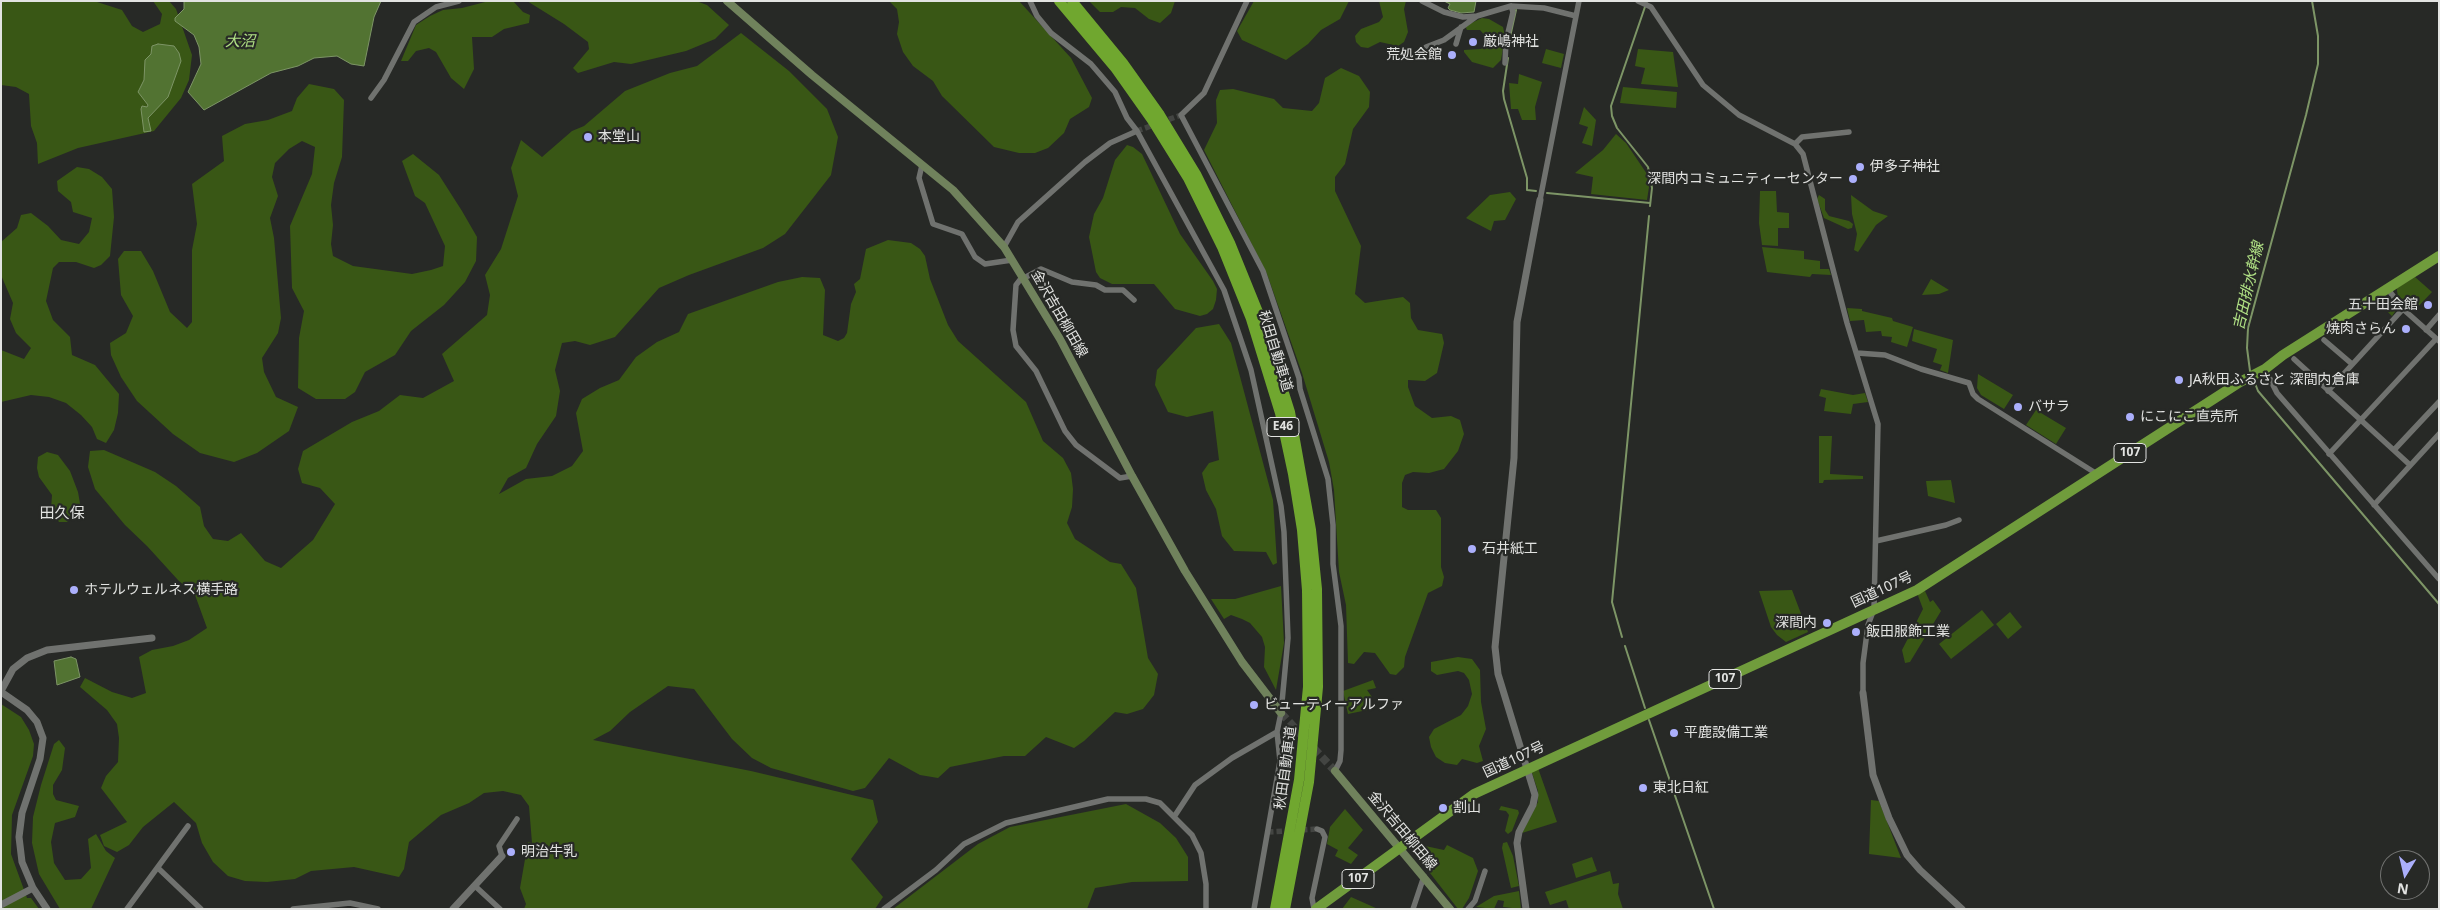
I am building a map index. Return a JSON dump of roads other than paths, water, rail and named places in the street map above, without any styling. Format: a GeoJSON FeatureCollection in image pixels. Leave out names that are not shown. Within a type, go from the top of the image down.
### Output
{"type":"FeatureCollection","features":[{"type":"Feature","properties":{"kind":"highway","name":"秋田自動車道"},"geometry":{"type":"LineString","coordinates":[[1059,1],[1116,69],[1152,120],[1188,178],[1222,247],[1252,319],[1280,413],[1293,474],[1302,530],[1307,590],[1308,687],[1299,780],[1275,909]]}},
{"type":"Feature","properties":{"kind":"highway","name":"秋田自動車道"},"geometry":{"type":"LineString","coordinates":[[1072,1],[1123,63],[1160,115],[1196,174],[1230,243],[1260,317],[1290,412],[1311,530],[1317,589],[1318,687],[1307,791],[1285,909]]}},
{"type":"Feature","properties":{"kind":"highway","name":"国道107号"},"geometry":{"type":"LineString","coordinates":[[1315,909],[1474,794],[1917,590],[2240,382],[2266,369],[2387,288],[2439,256]]}},
{"type":"Feature","properties":{"kind":"main road","name":"金沢吉田柳田線"},"geometry":{"type":"LineString","coordinates":[[726,1],[953,190],[1004,247],[1060,339],[1132,476],[1185,571],[1242,662],[1281,713]]}},
{"type":"Feature","properties":{"kind":"main road","name":"金沢吉田柳田線"},"geometry":{"type":"LineString","coordinates":[[1335,770],[1450,909]]}},
{"type":"Feature","properties":{"kind":"street"},"geometry":{"type":"LineString","coordinates":[[371,98],[384,80],[414,22],[436,7],[459,1]]}},
{"type":"Feature","properties":{"kind":"street"},"geometry":{"type":"LineString","coordinates":[[1030,1],[1037,16],[1051,33],[1104,76],[1115,92],[1224,290],[1251,370],[1275,474],[1284,532],[1288,638],[1281,713],[1277,732],[1280,761],[1254,909]]}},
{"type":"Feature","properties":{"kind":"street"},"geometry":{"type":"LineString","coordinates":[[1247,1],[1204,93],[1181,115],[1263,271],[1299,378],[1300,390],[1328,479],[1334,564],[1341,626],[1341,750],[1340,761],[1335,770]]}},
{"type":"Feature","properties":{"kind":"street"},"geometry":{"type":"LineString","coordinates":[[1422,1],[1448,13],[1476,16]]}},
{"type":"Feature","properties":{"kind":"street"},"geometry":{"type":"LineString","coordinates":[[1526,909],[1516,843],[1519,832],[1533,805],[1535,795],[1498,674],[1495,647],[1514,458],[1517,322],[1579,1]]}},
{"type":"Feature","properties":{"kind":"street"},"geometry":{"type":"LineString","coordinates":[[1640,2],[1649,7],[1703,84],[1740,115],[1795,144],[1803,154],[1847,323],[1878,424],[1874,609],[1868,625],[1863,663],[1863,693],[1873,775],[1889,818],[1907,854],[1962,909]]}},
{"type":"Feature","properties":{"kind":"street"},"geometry":{"type":"LineString","coordinates":[[1505,63],[1506,41],[1513,12],[1511,6]]}},
{"type":"Feature","properties":{"kind":"street"},"geometry":{"type":"LineString","coordinates":[[1426,47],[1444,40],[1476,16],[1511,6],[1544,8],[1576,16]]}},
{"type":"Feature","properties":{"kind":"street"},"geometry":{"type":"LineString","coordinates":[[1456,44],[1461,27]]}},
{"type":"Feature","properties":{"kind":"street"},"geometry":{"type":"LineString","coordinates":[[1004,247],[1018,222],[1085,162],[1110,143],[1138,131]]}},
{"type":"Feature","properties":{"kind":"street"},"geometry":{"type":"LineString","coordinates":[[1795,144],[1802,138],[1849,132]]}},
{"type":"Feature","properties":{"kind":"street"},"geometry":{"type":"LineString","coordinates":[[922,165],[919,178],[933,224],[962,234],[975,257],[985,264],[1012,260]]}},
{"type":"Feature","properties":{"kind":"street"},"geometry":{"type":"LineString","coordinates":[[1132,476],[1120,478],[1076,444],[1065,431],[1036,371],[1016,346],[1013,330],[1016,285],[1023,277],[1041,269],[1072,282],[1096,285],[1106,290],[1123,290],[1134,300]]}},
{"type":"Feature","properties":{"kind":"street"},"geometry":{"type":"LineString","coordinates":[[2330,454],[2437,340],[2403,309],[2387,288]]}},
{"type":"Feature","properties":{"kind":"street"},"geometry":{"type":"LineString","coordinates":[[2328,390],[2403,309]]}},
{"type":"Feature","properties":{"kind":"street"},"geometry":{"type":"LineString","coordinates":[[2426,330],[2439,315]]}},
{"type":"Feature","properties":{"kind":"street"},"geometry":{"type":"LineString","coordinates":[[2324,340],[2352,364]]}},
{"type":"Feature","properties":{"kind":"street"},"geometry":{"type":"LineString","coordinates":[[1857,353],[1885,355],[1936,374],[1969,383],[1973,394],[1978,399],[2097,474]]}},
{"type":"Feature","properties":{"kind":"street"},"geometry":{"type":"LineString","coordinates":[[2294,359],[2410,465]]}},
{"type":"Feature","properties":{"kind":"street"},"geometry":{"type":"LineString","coordinates":[[2266,369],[2277,393],[2439,579]]}},
{"type":"Feature","properties":{"kind":"street"},"geometry":{"type":"LineString","coordinates":[[2394,450],[2439,402]]}},
{"type":"Feature","properties":{"kind":"street"},"geometry":{"type":"LineString","coordinates":[[2374,505],[2439,434]]}},
{"type":"Feature","properties":{"kind":"street"},"geometry":{"type":"LineString","coordinates":[[1876,541],[1946,525],[1959,520]]}},
{"type":"Feature","properties":{"kind":"street"},"geometry":{"type":"LineString","coordinates":[[47,909],[33,888],[22,862],[19,837],[22,813],[40,759],[43,738],[37,722],[27,710],[1,692],[13,669],[27,658],[46,650],[152,638]]}},
{"type":"Feature","properties":{"kind":"street"},"geometry":{"type":"LineString","coordinates":[[1174,817],[1195,785],[1232,758],[1277,732]]}},
{"type":"Feature","properties":{"kind":"street"},"geometry":{"type":"LineString","coordinates":[[884,909],[936,870],[964,844],[1006,823],[1108,799],[1146,799],[1160,803],[1192,835],[1200,854],[1206,884],[1206,909]]}},
{"type":"Feature","properties":{"kind":"street"},"geometry":{"type":"LineString","coordinates":[[453,909],[502,856],[499,846],[517,819]]}},
{"type":"Feature","properties":{"kind":"street"},"geometry":{"type":"LineString","coordinates":[[127,909],[188,826]]}},
{"type":"Feature","properties":{"kind":"street"},"geometry":{"type":"LineString","coordinates":[[1315,909],[1312,898],[1325,838],[1322,831],[1317,829]]}},
{"type":"Feature","properties":{"kind":"street"},"geometry":{"type":"LineString","coordinates":[[158,868],[201,909]]}},
{"type":"Feature","properties":{"kind":"street"},"geometry":{"type":"LineString","coordinates":[[1468,909],[1475,901],[1485,871]]}},
{"type":"Feature","properties":{"kind":"street"},"geometry":{"type":"LineString","coordinates":[[1413,909],[1424,876]]}},
{"type":"Feature","properties":{"kind":"street"},"geometry":{"type":"LineString","coordinates":[[475,886],[500,909]]}},
{"type":"Feature","properties":{"kind":"street"},"geometry":{"type":"LineString","coordinates":[[1,905],[33,888]]}},
{"type":"Feature","properties":{"kind":"street"},"geometry":{"type":"LineString","coordinates":[[293,909],[336,907],[350,903],[378,909]]}},
{"type":"Feature","properties":{"kind":"water","name":"大沼"},"geometry":{"type":"Polygon","coordinates":[[[184,1],[381,1],[374,17],[364,66],[351,64],[337,56],[314,58],[298,66],[271,73],[204,110],[188,92],[201,64],[199,47],[194,35],[175,21],[175,18],[184,9],[184,1]]]}},
{"type":"Feature","properties":{"kind":"water"},"geometry":{"type":"Polygon","coordinates":[[[1444,1],[1476,1],[1474,12],[1461,13],[1450,10],[1448,8],[1450,4],[1444,1]]]}},
{"type":"Feature","properties":{"kind":"water"},"geometry":{"type":"Polygon","coordinates":[[[158,44],[174,46],[179,53],[181,61],[168,97],[148,118],[151,131],[144,132],[141,109],[142,106],[147,107],[148,105],[138,92],[144,80],[145,60],[151,54],[152,46],[158,44]]]}},
{"type":"Feature","properties":{"kind":"water"},"geometry":{"type":"Polygon","coordinates":[[[71,657],[76,659],[80,677],[57,685],[54,661],[71,657]]]}},
{"type":"Feature","properties":{"kind":"waterway"},"geometry":{"type":"LineString","coordinates":[[1647,1],[1611,106],[1612,116],[1617,128],[1648,167],[1652,188],[1650,206]]}},
{"type":"Feature","properties":{"kind":"waterway","name":"吉田排水幹線"},"geometry":{"type":"LineString","coordinates":[[2250,371],[2247,348],[2248,328],[2318,64],[2318,36],[2312,1]]}},
{"type":"Feature","properties":{"kind":"waterway"},"geometry":{"type":"LineString","coordinates":[[1508,46],[1516,10]]}},
{"type":"Feature","properties":{"kind":"waterway"},"geometry":{"type":"LineString","coordinates":[[1508,58],[1503,91],[1504,99],[1527,178],[1527,190],[1536,191]]}},
{"type":"Feature","properties":{"kind":"waterway"},"geometry":{"type":"LineString","coordinates":[[1547,193],[1650,203]]}},
{"type":"Feature","properties":{"kind":"waterway"},"geometry":{"type":"LineString","coordinates":[[1622,637],[1612,602],[1649,216]]}},
{"type":"Feature","properties":{"kind":"waterway","name":"吉田排水幹線"},"geometry":{"type":"LineString","coordinates":[[2253,378],[2258,391],[2439,604]]}},
{"type":"Feature","properties":{"kind":"waterway"},"geometry":{"type":"LineString","coordinates":[[1625,646],[1645,708]]}},
{"type":"Feature","properties":{"kind":"waterway"},"geometry":{"type":"LineString","coordinates":[[1649,720],[1714,909]]}},
{"type":"Feature","properties":{"kind":"tunnel"},"geometry":{"type":"LineString","coordinates":[[1137,131],[1181,115]]}},
{"type":"Feature","properties":{"kind":"tunnel"},"geometry":{"type":"LineString","coordinates":[[1281,713],[1335,771]]}},
{"type":"Feature","properties":{"kind":"tunnel"},"geometry":{"type":"LineString","coordinates":[[1268,832],[1317,829]]}},
{"type":"Feature","properties":{"kind":"place","name":"厳嶋神社"},"geometry":{"type":"Point","coordinates":[1473,42]}},
{"type":"Feature","properties":{"kind":"place","name":"荒処会館"},"geometry":{"type":"Point","coordinates":[1452,55]}},
{"type":"Feature","properties":{"kind":"place","name":"本堂山"},"geometry":{"type":"Point","coordinates":[588,137]}},
{"type":"Feature","properties":{"kind":"place","name":"伊多子神社"},"geometry":{"type":"Point","coordinates":[1860,167]}},
{"type":"Feature","properties":{"kind":"place","name":"深間内コミュニティーセンター"},"geometry":{"type":"Point","coordinates":[1853,179]}},
{"type":"Feature","properties":{"kind":"place","name":"五十田会館"},"geometry":{"type":"Point","coordinates":[2428,305]}},
{"type":"Feature","properties":{"kind":"place","name":"焼肉さらん"},"geometry":{"type":"Point","coordinates":[2406,329]}},
{"type":"Feature","properties":{"kind":"place","name":"JA秋田ふるさと 深間内倉庫"},"geometry":{"type":"Point","coordinates":[2179,380]}},
{"type":"Feature","properties":{"kind":"place","name":"バサラ"},"geometry":{"type":"Point","coordinates":[2018,407]}},
{"type":"Feature","properties":{"kind":"place","name":"にこにこ直売所"},"geometry":{"type":"Point","coordinates":[2130,417]}},
{"type":"Feature","properties":{"kind":"place","name":"石井紙工"},"geometry":{"type":"Point","coordinates":[1472,549]}},
{"type":"Feature","properties":{"kind":"place","name":"ホテルウェルネス横手路"},"geometry":{"type":"Point","coordinates":[74,590]}},
{"type":"Feature","properties":{"kind":"place","name":"深間内"},"geometry":{"type":"Point","coordinates":[1827,623]}},
{"type":"Feature","properties":{"kind":"place","name":"飯田服飾工業"},"geometry":{"type":"Point","coordinates":[1856,632]}},
{"type":"Feature","properties":{"kind":"place","name":"ビューティーアルファ"},"geometry":{"type":"Point","coordinates":[1254,705]}},
{"type":"Feature","properties":{"kind":"place","name":"平鹿設備工業"},"geometry":{"type":"Point","coordinates":[1674,733]}},
{"type":"Feature","properties":{"kind":"place","name":"東北日紅"},"geometry":{"type":"Point","coordinates":[1643,788]}},
{"type":"Feature","properties":{"kind":"place","name":"割山"},"geometry":{"type":"Point","coordinates":[1443,808]}},
{"type":"Feature","properties":{"kind":"place","name":"明治牛乳"},"geometry":{"type":"Point","coordinates":[511,852]}},
{"type":"Feature","properties":{"kind":"district","name":"田久保"},"geometry":{"type":"Point","coordinates":[62,514]}}]}
